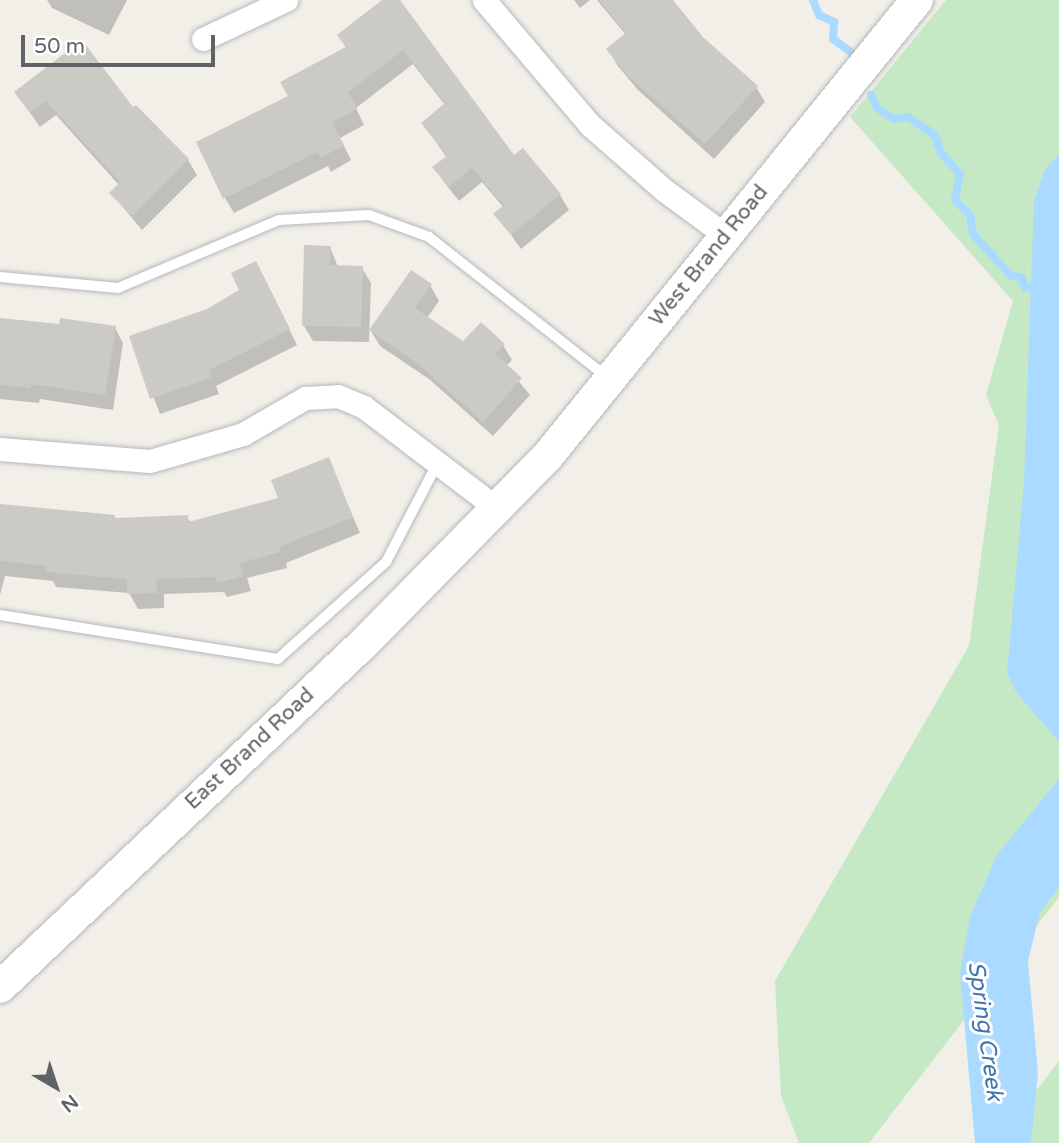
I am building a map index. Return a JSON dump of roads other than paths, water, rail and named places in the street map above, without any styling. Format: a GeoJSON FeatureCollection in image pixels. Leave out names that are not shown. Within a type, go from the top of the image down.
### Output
{"type":"FeatureCollection","features":[{"type":"Feature","properties":{"kind":"street"},"geometry":{"type":"LineString","coordinates":[[203,39],[286,0]]}},
{"type":"Feature","properties":{"kind":"street"},"geometry":{"type":"LineString","coordinates":[[484,0],[590,125],[664,190],[725,235]]}},
{"type":"Feature","properties":{"kind":"street","name":"West Brand Road"},"geometry":{"type":"LineString","coordinates":[[498,509],[610,379],[917,0]]}},
{"type":"Feature","properties":{"kind":"street"},"geometry":{"type":"LineString","coordinates":[[0,449],[150,461],[243,434],[305,398],[338,396],[364,407],[498,509]]}},
{"type":"Feature","properties":{"kind":"street","name":"East Brand Road"},"geometry":{"type":"LineString","coordinates":[[0,986],[364,643],[498,509]]}},
{"type":"Feature","properties":{"kind":"lane"},"geometry":{"type":"LineString","coordinates":[[0,277],[118,288],[279,220],[369,215],[429,237],[610,379]]}},
{"type":"Feature","properties":{"kind":"lane"},"geometry":{"type":"LineString","coordinates":[[0,615],[278,659],[294,649],[386,562],[438,462]]}},
{"type":"Feature","properties":{"kind":"water"},"geometry":{"type":"Polygon","coordinates":[[[1059,155],[1059,742],[1016,692],[1007,673],[1024,483],[1034,200],[1046,168],[1059,155]]]}},
{"type":"Feature","properties":{"kind":"water","name":"Spring Creek"},"geometry":{"type":"Polygon","coordinates":[[[1059,779],[1059,887],[1040,912],[1028,961],[1038,1073],[1031,1143],[975,1143],[960,973],[970,917],[997,855],[1059,779]]]}},
{"type":"Feature","properties":{"kind":"waterway"},"geometry":{"type":"LineString","coordinates":[[813,0],[819,15],[834,22],[833,39],[851,52]]}},
{"type":"Feature","properties":{"kind":"waterway"},"geometry":{"type":"LineString","coordinates":[[871,95],[877,108],[894,119],[908,117],[935,135],[941,153],[960,174],[955,200],[970,215],[973,234],[1010,275],[1022,278],[1025,288],[1040,285]]}}]}
